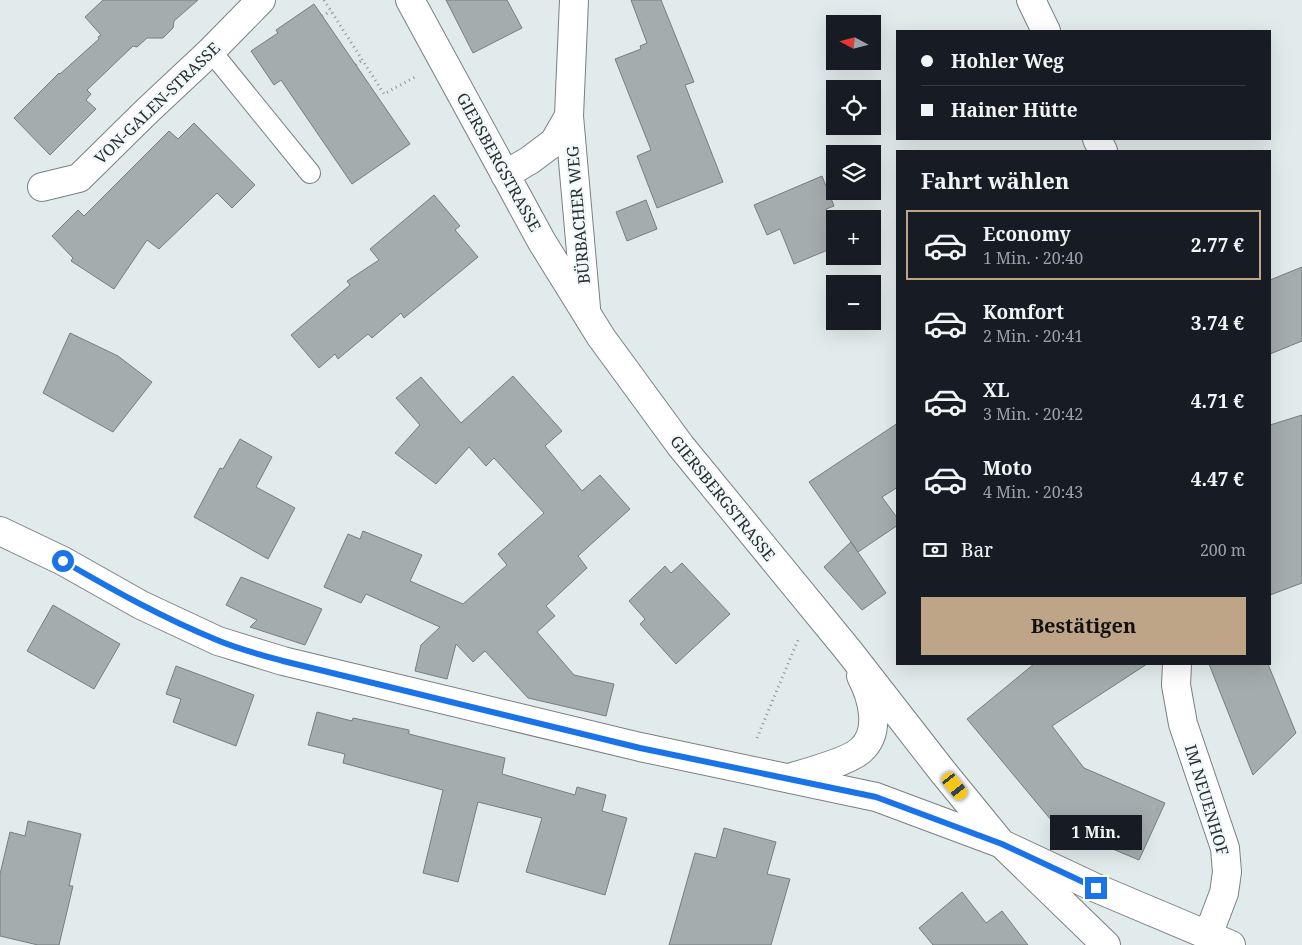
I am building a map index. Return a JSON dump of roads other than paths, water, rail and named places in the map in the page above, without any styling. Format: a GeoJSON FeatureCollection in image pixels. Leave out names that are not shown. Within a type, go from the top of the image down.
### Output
{"type":"FeatureCollection","features":[{"type":"Feature","properties":{"kind":"street","name":"VON-GALEN-STRASSE"},"geometry":{"type":"LineString","coordinates":[[42,187],[79,178],[262,0]]}},
{"type":"Feature","properties":{"kind":"street","name":"GIERSBERGSTRASSE"},"geometry":{"type":"LineString","coordinates":[[410,0],[542,242],[586,315],[680,446],[848,650],[1002,844],[1106,945]]}},
{"type":"Feature","properties":{"kind":"street","name":"BÜRBACHER WEG"},"geometry":{"type":"LineString","coordinates":[[574,0],[569,116],[586,315]]}},
{"type":"Feature","properties":{"kind":"street"},"geometry":{"type":"LineString","coordinates":[[1031,0],[1046,30]]}},
{"type":"Feature","properties":{"kind":"street","name":"BÜRBACHER WEG"},"geometry":{"type":"LineString","coordinates":[[505,175],[530,160],[554,142],[569,116]]}},
{"type":"Feature","properties":{"kind":"street"},"geometry":{"type":"LineString","coordinates":[[0,531],[63,561],[141,605],[218,641],[283,661],[640,748],[876,797],[1002,844],[1096,888],[1219,940]]}},
{"type":"Feature","properties":{"kind":"street"},"geometry":{"type":"LineString","coordinates":[[786,779],[837,762],[861,750],[869,740],[873,726],[872,708],[866,686],[848,650]]}},
{"type":"Feature","properties":{"kind":"street","name":"IM NEUENHOF"},"geometry":{"type":"LineString","coordinates":[[1177,665],[1176,685],[1183,724],[1225,848],[1227,872],[1219,940]]}},
{"type":"Feature","properties":{"kind":"lane"},"geometry":{"type":"LineString","coordinates":[[210,52],[310,173]]}}]}
